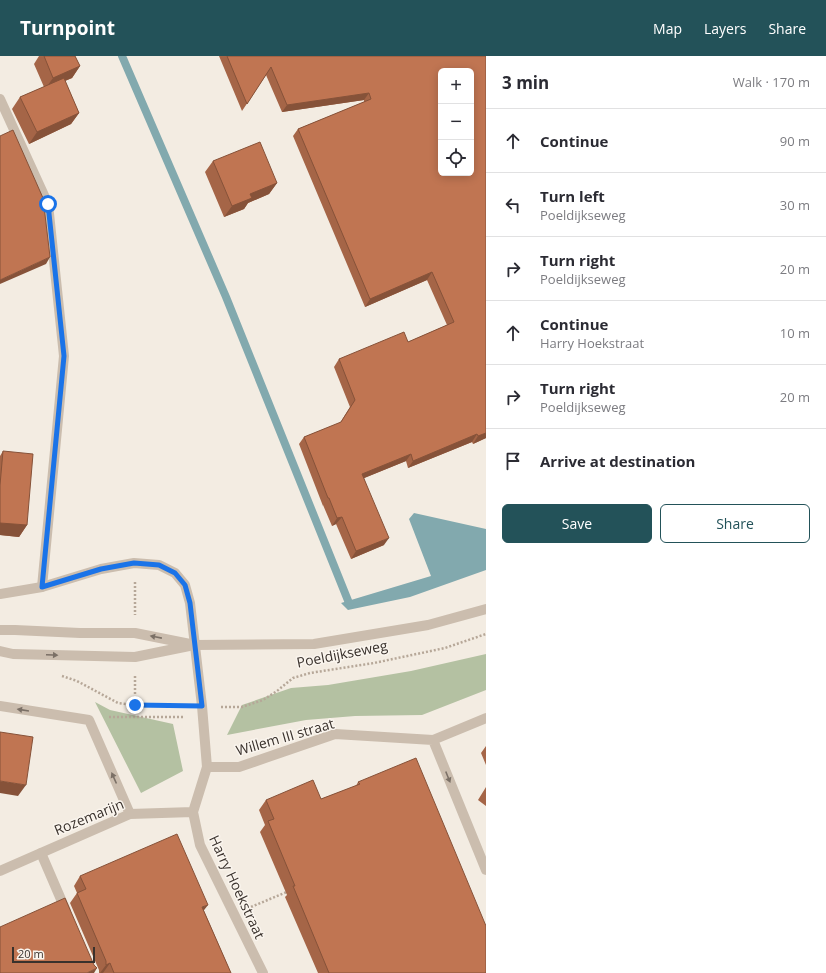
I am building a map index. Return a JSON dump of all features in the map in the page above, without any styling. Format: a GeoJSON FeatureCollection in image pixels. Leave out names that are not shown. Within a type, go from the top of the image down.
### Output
{"type":"FeatureCollection","features":[{"type":"Feature","properties":{"kind":"street"},"geometry":{"type":"LineString","coordinates":[[0,99],[48,204],[64,356],[42,587]]}},
{"type":"Feature","properties":{"kind":"street"},"geometry":{"type":"LineString","coordinates":[[0,594],[42,587],[101,569],[121,565],[134,563],[159,565],[175,573],[185,585],[190,603],[194,645]]}},
{"type":"Feature","properties":{"kind":"street","name":"Poeldijkseweg"},"geometry":{"type":"LineString","coordinates":[[0,651],[13,654],[135,657],[194,645],[314,644],[428,625],[486,609]]}},
{"type":"Feature","properties":{"kind":"street","name":"Poeldijkseweg"},"geometry":{"type":"LineString","coordinates":[[0,630],[80,633],[135,633],[194,645]]}},
{"type":"Feature","properties":{"kind":"street","name":"Harry Hoekstraat"},"geometry":{"type":"LineString","coordinates":[[194,645],[207,767],[193,812],[200,845],[263,973]]}},
{"type":"Feature","properties":{"kind":"street"},"geometry":{"type":"LineString","coordinates":[[0,706],[89,720],[130,814]]}},
{"type":"Feature","properties":{"kind":"street","name":"Willem III straat"},"geometry":{"type":"LineString","coordinates":[[207,767],[239,767],[335,734],[433,740],[486,718]]}},
{"type":"Feature","properties":{"kind":"street"},"geometry":{"type":"LineString","coordinates":[[433,740],[486,870]]}},
{"type":"Feature","properties":{"kind":"street","name":"Rozemarijn"},"geometry":{"type":"LineString","coordinates":[[0,871],[130,814],[193,812]]}},
{"type":"Feature","properties":{"kind":"street"},"geometry":{"type":"LineString","coordinates":[[41,853],[69,917]]}},
{"type":"Feature","properties":{"kind":"path","name":"Poeldijkseweg"},"geometry":{"type":"LineString","coordinates":[[59,675],[77,681],[118,703],[202,711],[242,707],[263,700],[293,678],[310,673],[374,663],[445,648],[486,634]]}},
{"type":"Feature","properties":{"kind":"path"},"geometry":{"type":"LineString","coordinates":[[89,720],[100,717],[202,711]]}},
{"type":"Feature","properties":{"kind":"path"},"geometry":{"type":"LineString","coordinates":[[234,914],[292,890]]}},
{"type":"Feature","properties":{"kind":"green space"},"geometry":{"type":"Polygon","coordinates":[[[486,654],[486,690],[422,715],[355,716],[306,720],[227,735],[242,705],[291,688],[328,685],[411,671],[486,654]]]}},
{"type":"Feature","properties":{"kind":"green space"},"geometry":{"type":"Polygon","coordinates":[[[95,702],[110,710],[173,724],[183,771],[141,793],[95,702]]]}},
{"type":"Feature","properties":{"kind":"water"},"geometry":{"type":"Polygon","coordinates":[[[414,513],[486,529],[486,570],[410,597],[348,610],[341,603],[431,576],[409,519],[414,513]]]}},
{"type":"Feature","properties":{"kind":"building"},"geometry":{"type":"Polygon","coordinates":[[[44,56],[75,56],[80,66],[53,78],[44,56]]]}},
{"type":"Feature","properties":{"kind":"building"},"geometry":{"type":"Polygon","coordinates":[[[227,56],[486,56],[486,433],[478,436],[477,434],[413,461],[411,454],[362,474],[389,538],[356,551],[342,517],[337,518],[304,437],[341,422],[355,400],[339,359],[404,332],[408,342],[454,322],[432,272],[370,299],[298,129],[371,99],[369,93],[287,105],[271,67],[247,104],[227,56]]]}},
{"type":"Feature","properties":{"kind":"building"},"geometry":{"type":"Polygon","coordinates":[[[64,78],[79,113],[37,132],[20,97],[64,78]]]}},
{"type":"Feature","properties":{"kind":"building"},"geometry":{"type":"Polygon","coordinates":[[[13,130],[43,198],[50,257],[0,280],[0,136],[13,130]]]}},
{"type":"Feature","properties":{"kind":"building"},"geometry":{"type":"Polygon","coordinates":[[[260,142],[277,183],[250,194],[252,198],[232,206],[213,161],[260,142]]]}},
{"type":"Feature","properties":{"kind":"building"},"geometry":{"type":"Polygon","coordinates":[[[3,451],[33,454],[27,525],[0,523],[0,485],[3,451]]]}},
{"type":"Feature","properties":{"kind":"building"},"geometry":{"type":"Polygon","coordinates":[[[0,732],[33,737],[26,785],[0,781],[0,732]]]}},
{"type":"Feature","properties":{"kind":"building"},"geometry":{"type":"Polygon","coordinates":[[[416,758],[486,926],[486,973],[329,973],[268,821],[274,819],[266,800],[313,780],[321,799],[360,784],[358,782],[416,758]]]}},
{"type":"Feature","properties":{"kind":"building"},"geometry":{"type":"Polygon","coordinates":[[[177,834],[208,905],[202,907],[231,973],[114,973],[110,963],[106,965],[106,961],[77,893],[86,889],[80,876],[177,834]]]}},
{"type":"Feature","properties":{"kind":"building"},"geometry":{"type":"Polygon","coordinates":[[[65,898],[94,965],[97,968],[87,973],[0,973],[0,927],[65,898]]]}},
{"type":"Feature","properties":{"kind":"waterway"},"geometry":{"type":"LineString","coordinates":[[122,56],[226,297],[349,603]]}},
{"type":"Feature","properties":{"kind":"route"},"geometry":{"type":"LineString","coordinates":[[48,204],[64,356],[42,587],[101,569],[134,563],[159,565],[175,573],[185,585],[190,603],[202,706],[135,705]]}}]}
